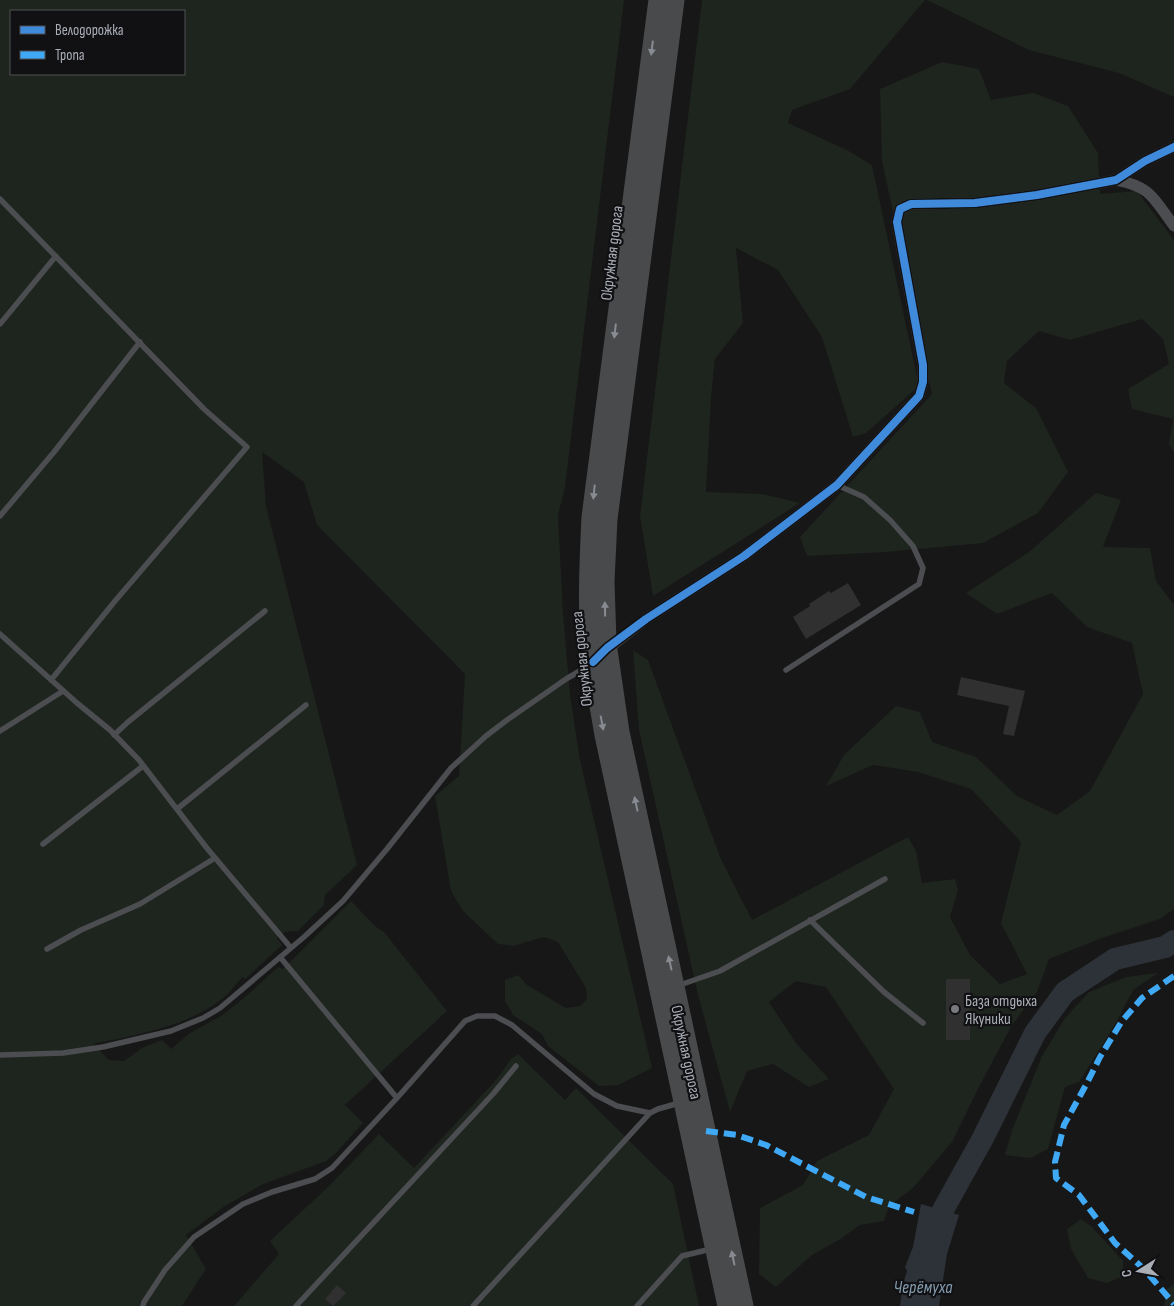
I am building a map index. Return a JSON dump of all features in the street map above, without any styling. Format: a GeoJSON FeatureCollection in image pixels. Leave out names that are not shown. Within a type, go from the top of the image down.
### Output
{"type":"FeatureCollection","features":[{"type":"Feature","properties":{"kind":"main road","name":"Окружная дорога"},"geometry":{"type":"LineString","coordinates":[[658,0],[591,517],[588,588],[592,662],[604,735],[727,1306]]}},
{"type":"Feature","properties":{"kind":"main road","name":"Окружная дорога"},"geometry":{"type":"LineString","coordinates":[[674,0],[611,489],[605,581],[607,648],[620,732],[744,1306]]}},
{"type":"Feature","properties":{"kind":"street"},"geometry":{"type":"LineString","coordinates":[[592,662],[607,648],[646,619],[744,556],[838,486],[919,396],[923,382],[923,365],[897,222],[900,209],[911,204],[984,202],[1037,195],[1116,180],[1145,161],[1174,147]]}},
{"type":"Feature","properties":{"kind":"street"},"geometry":{"type":"LineString","coordinates":[[1116,180],[1134,184],[1149,191],[1174,226]]}},
{"type":"Feature","properties":{"kind":"lane"},"geometry":{"type":"LineString","coordinates":[[0,199],[204,409],[247,447],[115,601],[51,680]]}},
{"type":"Feature","properties":{"kind":"lane"},"geometry":{"type":"LineString","coordinates":[[0,324],[56,256]]}},
{"type":"Feature","properties":{"kind":"lane"},"geometry":{"type":"LineString","coordinates":[[0,516],[54,452],[140,342]]}},
{"type":"Feature","properties":{"kind":"lane"},"geometry":{"type":"LineString","coordinates":[[786,670],[919,584],[923,568],[913,546],[890,520],[864,497],[838,486]]}},
{"type":"Feature","properties":{"kind":"lane"},"geometry":{"type":"LineString","coordinates":[[114,735],[265,611]]}},
{"type":"Feature","properties":{"kind":"lane"},"geometry":{"type":"LineString","coordinates":[[0,634],[114,735],[144,766],[215,858],[291,948]]}},
{"type":"Feature","properties":{"kind":"lane"},"geometry":{"type":"LineString","coordinates":[[0,1056],[63,1053],[96,1048],[171,1031],[204,1018],[220,1008],[280,958],[342,901],[450,768],[507,720],[547,691],[587,668],[592,662]]}},
{"type":"Feature","properties":{"kind":"lane"},"geometry":{"type":"LineString","coordinates":[[0,731],[62,690]]}},
{"type":"Feature","properties":{"kind":"lane"},"geometry":{"type":"LineString","coordinates":[[177,810],[306,705]]}},
{"type":"Feature","properties":{"kind":"lane"},"geometry":{"type":"LineString","coordinates":[[43,844],[144,766]]}},
{"type":"Feature","properties":{"kind":"lane"},"geometry":{"type":"LineString","coordinates":[[47,949],[81,930],[140,904],[215,858]]}},
{"type":"Feature","properties":{"kind":"lane"},"geometry":{"type":"LineString","coordinates":[[675,986],[720,971],[884,880]]}},
{"type":"Feature","properties":{"kind":"lane"},"geometry":{"type":"LineString","coordinates":[[810,920],[884,992],[923,1022]]}},
{"type":"Feature","properties":{"kind":"lane"},"geometry":{"type":"LineString","coordinates":[[280,958],[397,1098]]}},
{"type":"Feature","properties":{"kind":"lane"},"geometry":{"type":"LineString","coordinates":[[144,1306],[144,1302],[165,1270],[194,1237],[243,1204],[272,1192],[315,1179],[332,1168],[397,1098],[464,1021],[477,1016],[495,1016],[512,1025],[594,1094],[617,1106],[650,1113]]}},
{"type":"Feature","properties":{"kind":"lane"},"geometry":{"type":"LineString","coordinates":[[296,1306],[487,1101],[516,1066]]}},
{"type":"Feature","properties":{"kind":"lane"},"geometry":{"type":"LineString","coordinates":[[474,1306],[650,1113],[684,1101]]}},
{"type":"Feature","properties":{"kind":"lane"},"geometry":{"type":"LineString","coordinates":[[637,1306],[682,1256],[715,1248]]}},
{"type":"Feature","properties":{"kind":"shaded area"},"geometry":{"type":"Polygon","coordinates":[[[0,0],[624,0],[565,487],[558,515],[563,613],[570,695],[580,760],[652,1068],[618,1085],[599,1086],[548,1046],[542,1034],[513,1015],[505,1001],[505,980],[518,975],[527,985],[566,1008],[580,1006],[587,999],[586,988],[558,942],[544,937],[513,946],[498,944],[463,911],[451,891],[435,796],[459,776],[465,674],[317,525],[304,482],[262,452],[266,506],[357,865],[325,895],[324,905],[298,931],[285,932],[277,938],[282,945],[245,979],[243,977],[240,979],[225,997],[211,1007],[189,1019],[165,1027],[93,1044],[109,1060],[124,1061],[142,1048],[162,1040],[171,1049],[190,1033],[221,1016],[278,967],[283,969],[351,901],[375,926],[384,932],[447,1011],[345,1105],[363,1123],[334,1155],[326,1161],[261,1185],[222,1208],[186,1235],[206,1269],[182,1306],[0,1306],[0,0]]]}},
{"type":"Feature","properties":{"kind":"shaded area"},"geometry":{"type":"Polygon","coordinates":[[[702,0],[925,0],[850,89],[792,110],[788,123],[847,150],[872,165],[919,386],[866,433],[853,437],[822,337],[778,270],[736,248],[743,323],[715,359],[706,492],[762,494],[800,503],[653,596],[640,516],[702,0]]]}},
{"type":"Feature","properties":{"kind":"shaded area"},"geometry":{"type":"Polygon","coordinates":[[[927,0],[1174,0],[1174,97],[1119,73],[1029,50],[927,0]]]}},
{"type":"Feature","properties":{"kind":"shaded area"},"geometry":{"type":"Polygon","coordinates":[[[942,62],[979,69],[991,100],[1033,93],[1068,106],[1098,153],[1100,194],[1137,191],[1174,240],[1174,453],[1169,444],[1173,419],[1132,409],[1128,389],[1169,364],[1163,339],[1142,319],[1070,340],[1039,331],[1007,361],[1004,383],[1036,408],[1068,472],[1038,513],[983,543],[886,552],[807,556],[800,537],[932,394],[882,161],[880,89],[942,62]]]}},
{"type":"Feature","properties":{"kind":"shaded area"},"geometry":{"type":"Polygon","coordinates":[[[1096,493],[1121,500],[1103,547],[1150,548],[1156,581],[1174,605],[1174,909],[1160,919],[1102,938],[1049,959],[1037,992],[1012,1025],[952,1142],[913,1188],[889,1206],[884,1221],[860,1225],[812,1255],[776,1287],[759,1274],[760,1208],[803,1185],[817,1161],[869,1135],[894,1089],[826,987],[796,981],[769,1002],[796,1043],[829,1079],[809,1087],[773,1064],[747,1071],[730,1112],[698,995],[639,730],[633,650],[648,660],[720,857],[752,920],[908,837],[916,851],[922,883],[955,879],[958,890],[950,917],[970,955],[1000,984],[1027,974],[1001,923],[1021,842],[971,789],[918,772],[873,765],[826,786],[844,755],[896,706],[920,712],[932,742],[976,757],[1017,796],[1057,815],[1090,791],[1143,694],[1132,643],[1087,627],[1052,593],[997,614],[966,593],[1029,552],[1096,493]]]}},
{"type":"Feature","properties":{"kind":"shaded area"},"geometry":{"type":"Polygon","coordinates":[[[1158,973],[1133,990],[1116,1023],[1079,1082],[1065,1087],[1048,1149],[1031,1158],[1005,1155],[1012,1130],[1042,1056],[1065,1018],[1089,992],[1126,977],[1158,973]]]}},
{"type":"Feature","properties":{"kind":"shaded area"},"geometry":{"type":"Polygon","coordinates":[[[518,1054],[565,1100],[576,1088],[673,1184],[699,1306],[234,1306],[279,1254],[270,1241],[329,1186],[379,1134],[414,1168],[496,1080],[511,1059],[518,1054]]]}},
{"type":"Feature","properties":{"kind":"shaded area"},"geometry":{"type":"Polygon","coordinates":[[[1081,1219],[1092,1227],[1123,1261],[1123,1276],[1107,1283],[1088,1278],[1071,1249],[1067,1229],[1081,1219]]]}},
{"type":"Feature","properties":{"kind":"shaded area"},"geometry":{"type":"Polygon","coordinates":[[[1174,1284],[1174,1306],[1164,1306],[1167,1289],[1174,1284]]]}},
{"type":"Feature","properties":{"kind":"water","name":"Черёмуха"},"geometry":{"type":"Polygon","coordinates":[[[921,1204],[959,1215],[947,1254],[939,1306],[900,1306],[907,1271],[905,1267],[913,1247],[921,1204]]]}},
{"type":"Feature","properties":{"kind":"building"},"geometry":{"type":"Polygon","coordinates":[[[848,583],[861,605],[806,639],[793,617],[829,591],[831,593],[848,583]]]}},
{"type":"Feature","properties":{"kind":"building"},"geometry":{"type":"Polygon","coordinates":[[[961,677],[1025,691],[1014,736],[1003,734],[1009,706],[957,695],[961,677]]]}},
{"type":"Feature","properties":{"kind":"building"},"geometry":{"type":"Polygon","coordinates":[[[946,979],[970,979],[970,1040],[946,1040],[946,979]]]}},
{"type":"Feature","properties":{"kind":"building"},"geometry":{"type":"Polygon","coordinates":[[[337,1285],[346,1293],[333,1306],[325,1299],[337,1285]]]}},
{"type":"Feature","properties":{"kind":"waterway","name":"Черёмуха"},"geometry":{"type":"LineString","coordinates":[[933,1240],[943,1210],[983,1138],[1035,1033],[1065,992],[1115,959],[1165,947],[1174,941]]}},
{"type":"Feature","properties":{"kind":"marked path"},"geometry":{"type":"LineString","coordinates":[[1174,976],[1142,998],[1122,1021],[1100,1057],[1064,1125],[1055,1162],[1056,1178],[1079,1195],[1115,1243],[1144,1269],[1174,1304]]}},
{"type":"Feature","properties":{"kind":"marked path"},"geometry":{"type":"LineString","coordinates":[[706,1131],[737,1135],[766,1145],[866,1197],[914,1212]]}},
{"type":"Feature","properties":{"kind":"cycle path"},"geometry":{"type":"LineString","coordinates":[[593,662],[607,648],[646,619],[744,556],[837,485],[919,396],[923,382],[923,365],[897,222],[900,209],[911,204],[975,203],[1037,195],[1116,180],[1145,161],[1174,147]]}},
{"type":"Feature","properties":{"kind":"place","name":"База отдыха Якуники"},"geometry":{"type":"Point","coordinates":[955,1009]}}]}
